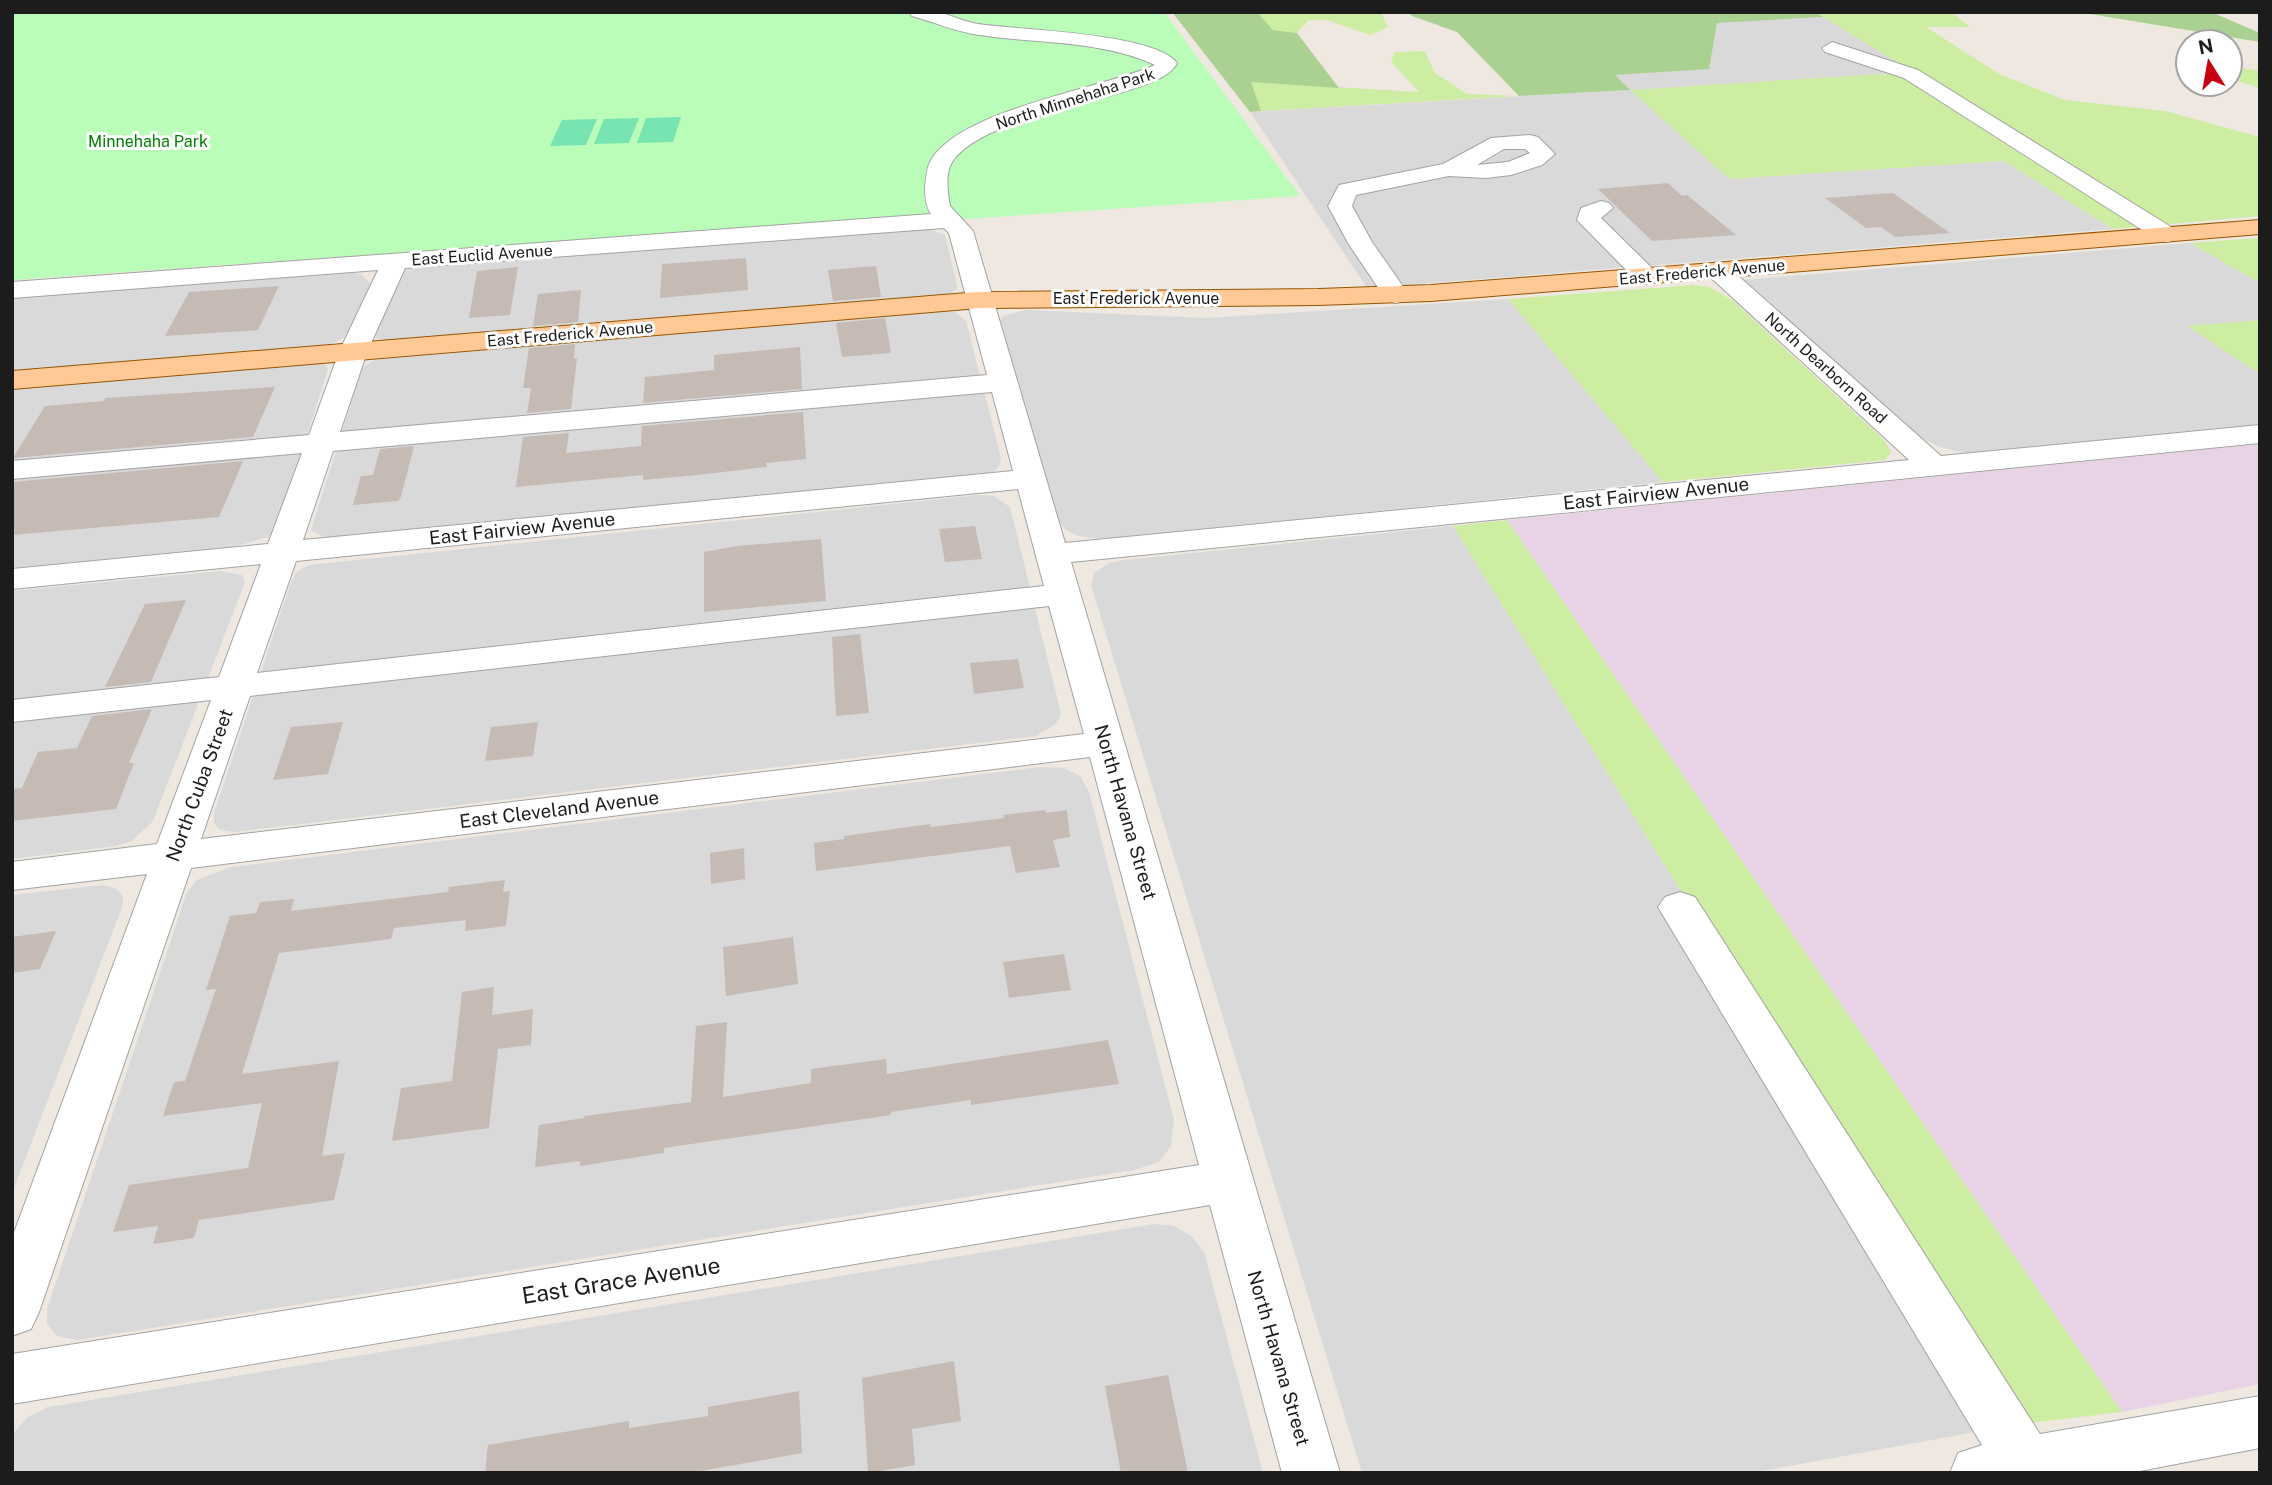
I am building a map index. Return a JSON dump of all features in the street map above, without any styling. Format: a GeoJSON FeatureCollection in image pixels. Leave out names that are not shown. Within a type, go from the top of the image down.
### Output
{"type":"FeatureCollection","features":[{"type":"Feature","properties":{"kind":"main road","name":"East Frederick Avenue"},"geometry":{"type":"LineString","coordinates":[[12,380],[979,300],[1096,297],[1315,299],[1396,295],[2260,228]]}},
{"type":"Feature","properties":{"kind":"street","name":"North Minnehaha Park"},"geometry":{"type":"LineString","coordinates":[[918,12],[974,28],[1116,47],[1159,58],[1167,63],[1165,68],[1125,86],[1038,110],[990,127],[966,139],[943,159]]}},
{"type":"Feature","properties":{"kind":"street"},"geometry":{"type":"LineString","coordinates":[[1832,48],[1911,74],[2167,235]]}},
{"type":"Feature","properties":{"kind":"street","name":"North Havana Street"},"geometry":{"type":"LineString","coordinates":[[943,159],[937,172],[940,211],[961,231],[1311,1473]]}},
{"type":"Feature","properties":{"kind":"street"},"geometry":{"type":"LineString","coordinates":[[1396,295],[1360,243],[1340,206],[1347,190],[1449,169]]}},
{"type":"Feature","properties":{"kind":"street"},"geometry":{"type":"LineString","coordinates":[[1601,208],[1589,213],[1589,220],[1646,276]]}},
{"type":"Feature","properties":{"kind":"street","name":"East Euclid Avenue"},"geometry":{"type":"LineString","coordinates":[[12,290],[951,220]]}},
{"type":"Feature","properties":{"kind":"street","name":"North Cuba Street"},"geometry":{"type":"LineString","coordinates":[[12,1312],[353,352],[395,262]]}},
{"type":"Feature","properties":{"kind":"street","name":"North Dearborn Road"},"geometry":{"type":"LineString","coordinates":[[1717,271],[1934,466]]}},
{"type":"Feature","properties":{"kind":"street"},"geometry":{"type":"LineString","coordinates":[[12,470],[1004,382]]}},
{"type":"Feature","properties":{"kind":"street","name":"East Fairview Avenue"},"geometry":{"type":"LineString","coordinates":[[1053,554],[2260,434]]}},
{"type":"Feature","properties":{"kind":"street","name":"East Fairview Avenue"},"geometry":{"type":"LineString","coordinates":[[12,579],[1031,478]]}},
{"type":"Feature","properties":{"kind":"street"},"geometry":{"type":"LineString","coordinates":[[12,710],[1065,594]]}},
{"type":"Feature","properties":{"kind":"street","name":"East Cleveland Avenue"},"geometry":{"type":"LineString","coordinates":[[12,876],[1107,743]]}},
{"type":"Feature","properties":{"kind":"street"},"geometry":{"type":"LineString","coordinates":[[1680,907],[2003,1468],[2260,1422]]}},
{"type":"Feature","properties":{"kind":"street","name":"East Grace Avenue"},"geometry":{"type":"LineString","coordinates":[[12,1380],[1229,1181]]}},
{"type":"Feature","properties":{"kind":"shaded area"},"geometry":{"type":"Polygon","coordinates":[[[1823,17],[1915,72],[1632,90],[1729,179],[2004,161],[2113,229],[1367,288],[1250,112],[1629,90],[1614,75],[1716,23],[1823,17]]]}},
{"type":"Feature","properties":{"kind":"shaded area"},"geometry":{"type":"Polygon","coordinates":[[[929,229],[945,235],[957,285],[957,289],[948,295],[386,341],[374,335],[402,271],[420,266],[929,229]]]}},
{"type":"Feature","properties":{"kind":"shaded area"},"geometry":{"type":"Polygon","coordinates":[[[2190,243],[2260,283],[2260,320],[2188,326],[2260,374],[2260,424],[1965,453],[1940,447],[1919,437],[1743,280],[2190,243]]]}},
{"type":"Feature","properties":{"kind":"shaded area"},"geometry":{"type":"Polygon","coordinates":[[[343,272],[361,274],[373,286],[360,316],[343,338],[329,345],[12,372],[12,297],[343,272]]]}},
{"type":"Feature","properties":{"kind":"shaded area"},"geometry":{"type":"Polygon","coordinates":[[[1508,299],[1663,482],[1098,539],[1079,536],[1066,530],[1058,521],[1000,323],[1003,316],[1026,310],[1206,318],[1508,299]]]}},
{"type":"Feature","properties":{"kind":"shaded area"},"geometry":{"type":"Polygon","coordinates":[[[940,311],[955,312],[966,321],[1001,458],[999,467],[993,472],[332,538],[311,530],[362,368],[374,360],[940,311]]]}},
{"type":"Feature","properties":{"kind":"shaded area"},"geometry":{"type":"Polygon","coordinates":[[[314,363],[326,365],[328,369],[277,530],[271,536],[237,546],[12,568],[12,388],[314,363]]]}},
{"type":"Feature","properties":{"kind":"shaded area"},"geometry":{"type":"Polygon","coordinates":[[[2260,444],[2260,1384],[2122,1412],[1507,520],[2260,444]]]}},
{"type":"Feature","properties":{"kind":"shaded area"},"geometry":{"type":"Polygon","coordinates":[[[979,495],[994,496],[1010,507],[1061,713],[1057,723],[1036,736],[235,832],[220,830],[214,823],[214,813],[292,579],[298,571],[309,565],[979,495]]]}},
{"type":"Feature","properties":{"kind":"shaded area"},"geometry":{"type":"Polygon","coordinates":[[[1453,526],[2014,1425],[1751,1473],[1362,1473],[1091,585],[1094,573],[1109,563],[1124,560],[1453,526]]]}},
{"type":"Feature","properties":{"kind":"shaded area"},"geometry":{"type":"Polygon","coordinates":[[[220,571],[242,575],[245,582],[153,821],[132,841],[116,846],[12,859],[12,591],[220,571]]]}},
{"type":"Feature","properties":{"kind":"shaded area"},"geometry":{"type":"Polygon","coordinates":[[[1040,767],[1064,768],[1080,776],[1089,792],[1174,1120],[1171,1146],[1159,1162],[1134,1170],[77,1340],[57,1336],[47,1324],[47,1309],[187,892],[197,880],[231,867],[1040,767]]]}},
{"type":"Feature","properties":{"kind":"shaded area"},"geometry":{"type":"Polygon","coordinates":[[[103,885],[117,889],[123,897],[123,905],[12,1193],[12,895],[103,885]]]}},
{"type":"Feature","properties":{"kind":"shaded area"},"geometry":{"type":"Polygon","coordinates":[[[1154,1224],[1174,1226],[1191,1236],[1204,1252],[1263,1473],[12,1473],[12,1435],[28,1417],[49,1407],[1154,1224]]]}},
{"type":"Feature","properties":{"kind":"green space","name":"Minnehaha Park"},"geometry":{"type":"Polygon","coordinates":[[[12,12],[1164,12],[1300,196],[951,220],[931,215],[12,280],[12,12]]]}},
{"type":"Feature","properties":{"kind":"green space"},"geometry":{"type":"Polygon","coordinates":[[[1172,12],[1257,12],[1273,30],[1297,33],[1339,88],[1251,82],[1261,111],[1250,112],[1172,12]]]}},
{"type":"Feature","properties":{"kind":"green space"},"geometry":{"type":"Polygon","coordinates":[[[1257,12],[1381,12],[1388,27],[1370,35],[1327,20],[1309,20],[1297,33],[1273,30],[1257,12]]]}},
{"type":"Feature","properties":{"kind":"green space"},"geometry":{"type":"Polygon","coordinates":[[[1408,12],[1815,12],[1823,17],[1717,23],[1709,69],[1615,75],[1630,90],[1519,96],[1457,32],[1412,16],[1408,12]]]}},
{"type":"Feature","properties":{"kind":"green space"},"geometry":{"type":"Polygon","coordinates":[[[1815,12],[1951,12],[1970,27],[1926,27],[1999,74],[2065,100],[2165,111],[2260,137],[2260,216],[2113,229],[2004,161],[1729,179],[1630,90],[1913,72],[1815,12]]]}},
{"type":"Feature","properties":{"kind":"green space"},"geometry":{"type":"Polygon","coordinates":[[[2078,12],[2211,12],[2260,33],[2260,42],[2244,39],[2244,28],[2175,28],[2078,12]]]}},
{"type":"Feature","properties":{"kind":"green space"},"geometry":{"type":"Polygon","coordinates":[[[1425,51],[1435,73],[1467,94],[1519,96],[1261,111],[1250,82],[1419,92],[1391,62],[1395,52],[1425,51]]]}},
{"type":"Feature","properties":{"kind":"green space"},"geometry":{"type":"Polygon","coordinates":[[[2244,68],[2260,71],[2260,88],[2244,83],[2244,68]]]}},
{"type":"Feature","properties":{"kind":"green space"},"geometry":{"type":"Polygon","coordinates":[[[681,117],[673,142],[637,143],[646,118],[681,117]]]}},
{"type":"Feature","properties":{"kind":"green space"},"geometry":{"type":"Polygon","coordinates":[[[639,118],[629,143],[594,144],[604,119],[639,118]]]}},
{"type":"Feature","properties":{"kind":"green space"},"geometry":{"type":"Polygon","coordinates":[[[597,119],[586,145],[550,146],[562,120],[597,119]]]}},
{"type":"Feature","properties":{"kind":"green space"},"geometry":{"type":"Polygon","coordinates":[[[2260,238],[2260,283],[2190,243],[2260,238]]]}},
{"type":"Feature","properties":{"kind":"green space"},"geometry":{"type":"Polygon","coordinates":[[[1695,285],[1709,287],[1732,300],[1884,440],[1891,452],[1885,460],[1663,482],[1508,299],[1695,285]]]}},
{"type":"Feature","properties":{"kind":"green space"},"geometry":{"type":"Polygon","coordinates":[[[2260,320],[2260,374],[2187,326],[2260,320]]]}},
{"type":"Feature","properties":{"kind":"green space"},"geometry":{"type":"Polygon","coordinates":[[[1507,520],[2122,1412],[2014,1425],[1453,526],[1507,520]]]}},
{"type":"Feature","properties":{"kind":"building"},"geometry":{"type":"Polygon","coordinates":[[[1668,183],[1736,235],[1652,241],[1598,189],[1668,183]]]}},
{"type":"Feature","properties":{"kind":"building"},"geometry":{"type":"Polygon","coordinates":[[[1893,193],[1950,233],[1895,237],[1881,227],[1866,228],[1825,198],[1893,193]]]}},
{"type":"Feature","properties":{"kind":"building"},"geometry":{"type":"Polygon","coordinates":[[[746,258],[748,290],[660,298],[662,264],[746,258]]]}},
{"type":"Feature","properties":{"kind":"building"},"geometry":{"type":"Polygon","coordinates":[[[876,266],[881,297],[833,301],[828,270],[876,266]]]}},
{"type":"Feature","properties":{"kind":"building"},"geometry":{"type":"Polygon","coordinates":[[[518,267],[510,315],[469,318],[477,271],[518,267]]]}},
{"type":"Feature","properties":{"kind":"building"},"geometry":{"type":"Polygon","coordinates":[[[279,286],[258,330],[165,336],[189,292],[279,286]]]}},
{"type":"Feature","properties":{"kind":"building"},"geometry":{"type":"Polygon","coordinates":[[[581,290],[578,322],[533,326],[538,294],[581,290]]]}},
{"type":"Feature","properties":{"kind":"building"},"geometry":{"type":"Polygon","coordinates":[[[885,318],[891,353],[842,357],[836,323],[885,318]]]}},
{"type":"Feature","properties":{"kind":"building"},"geometry":{"type":"Polygon","coordinates":[[[575,344],[574,359],[577,358],[571,409],[527,413],[531,388],[523,388],[529,348],[575,344]]]}},
{"type":"Feature","properties":{"kind":"building"},"geometry":{"type":"Polygon","coordinates":[[[800,347],[802,389],[643,403],[645,377],[714,370],[714,355],[800,347]]]}},
{"type":"Feature","properties":{"kind":"building"},"geometry":{"type":"Polygon","coordinates":[[[275,387],[253,437],[13,458],[45,406],[104,401],[105,398],[275,387]]]}},
{"type":"Feature","properties":{"kind":"building"},"geometry":{"type":"Polygon","coordinates":[[[803,412],[806,459],[766,463],[767,467],[697,475],[643,480],[643,475],[516,487],[523,437],[569,433],[566,453],[641,446],[642,426],[803,412]]]}},
{"type":"Feature","properties":{"kind":"building"},"geometry":{"type":"Polygon","coordinates":[[[414,446],[398,501],[353,505],[361,476],[373,475],[380,449],[414,446]]]}},
{"type":"Feature","properties":{"kind":"building"},"geometry":{"type":"Polygon","coordinates":[[[243,461],[219,517],[12,535],[12,482],[243,461]]]}},
{"type":"Feature","properties":{"kind":"building"},"geometry":{"type":"Polygon","coordinates":[[[975,526],[982,559],[945,562],[939,529],[975,526]]]}},
{"type":"Feature","properties":{"kind":"building"},"geometry":{"type":"Polygon","coordinates":[[[821,539],[826,601],[704,612],[704,552],[737,546],[821,539]]]}},
{"type":"Feature","properties":{"kind":"building"},"geometry":{"type":"Polygon","coordinates":[[[186,600],[151,682],[105,687],[145,604],[186,600]]]}},
{"type":"Feature","properties":{"kind":"building"},"geometry":{"type":"Polygon","coordinates":[[[860,634],[869,713],[836,716],[832,637],[860,634]]]}},
{"type":"Feature","properties":{"kind":"building"},"geometry":{"type":"Polygon","coordinates":[[[1018,659],[1024,688],[974,694],[970,663],[1018,659]]]}},
{"type":"Feature","properties":{"kind":"building"},"geometry":{"type":"Polygon","coordinates":[[[152,709],[129,763],[134,763],[116,809],[12,821],[12,789],[22,788],[38,752],[77,748],[92,716],[152,709]]]}},
{"type":"Feature","properties":{"kind":"building"},"geometry":{"type":"Polygon","coordinates":[[[343,722],[328,774],[273,780],[291,727],[343,722]]]}},
{"type":"Feature","properties":{"kind":"building"},"geometry":{"type":"Polygon","coordinates":[[[538,722],[533,756],[485,761],[491,727],[538,722]]]}},
{"type":"Feature","properties":{"kind":"building"},"geometry":{"type":"Polygon","coordinates":[[[1045,810],[1046,813],[1067,810],[1070,837],[1053,840],[1060,867],[1016,873],[1010,846],[816,871],[814,843],[844,839],[844,836],[930,824],[931,827],[1004,818],[1003,815],[1045,810]]]}},
{"type":"Feature","properties":{"kind":"building"},"geometry":{"type":"Polygon","coordinates":[[[744,848],[745,879],[711,884],[710,853],[744,848]]]}},
{"type":"Feature","properties":{"kind":"building"},"geometry":{"type":"Polygon","coordinates":[[[505,880],[503,892],[510,891],[506,926],[465,931],[466,920],[394,928],[391,939],[279,953],[242,1074],[339,1061],[322,1156],[345,1153],[334,1200],[199,1220],[194,1238],[153,1244],[158,1226],[113,1232],[129,1185],[248,1168],[262,1103],[163,1116],[174,1082],[185,1081],[216,989],[206,990],[230,916],[256,913],[260,902],[294,899],[291,911],[448,892],[449,887],[505,880]]]}},
{"type":"Feature","properties":{"kind":"building"},"geometry":{"type":"Polygon","coordinates":[[[56,931],[40,969],[12,973],[12,937],[56,931]]]}},
{"type":"Feature","properties":{"kind":"building"},"geometry":{"type":"Polygon","coordinates":[[[793,937],[798,984],[726,996],[723,947],[793,937]]]}},
{"type":"Feature","properties":{"kind":"building"},"geometry":{"type":"Polygon","coordinates":[[[1064,954],[1071,990],[1009,998],[1003,962],[1064,954]]]}},
{"type":"Feature","properties":{"kind":"building"},"geometry":{"type":"Polygon","coordinates":[[[494,987],[492,1015],[533,1009],[531,1045],[498,1049],[489,1128],[392,1141],[401,1088],[452,1081],[462,992],[494,987]]]}},
{"type":"Feature","properties":{"kind":"building"},"geometry":{"type":"Polygon","coordinates":[[[727,1022],[723,1097],[811,1083],[811,1069],[886,1059],[887,1074],[1108,1040],[1119,1084],[971,1105],[971,1100],[891,1112],[891,1115],[664,1148],[664,1153],[580,1166],[580,1161],[535,1167],[539,1125],[584,1116],[691,1102],[696,1026],[727,1022]]]}},
{"type":"Feature","properties":{"kind":"building"},"geometry":{"type":"Polygon","coordinates":[[[954,1361],[961,1421],[912,1429],[915,1465],[868,1473],[862,1378],[954,1361]]]}},
{"type":"Feature","properties":{"kind":"building"},"geometry":{"type":"Polygon","coordinates":[[[1168,1375],[1188,1473],[1121,1473],[1105,1386],[1168,1375]]]}},
{"type":"Feature","properties":{"kind":"building"},"geometry":{"type":"Polygon","coordinates":[[[799,1391],[802,1453],[690,1473],[485,1473],[488,1445],[629,1421],[629,1428],[708,1416],[708,1407],[799,1391]]]}}]}
